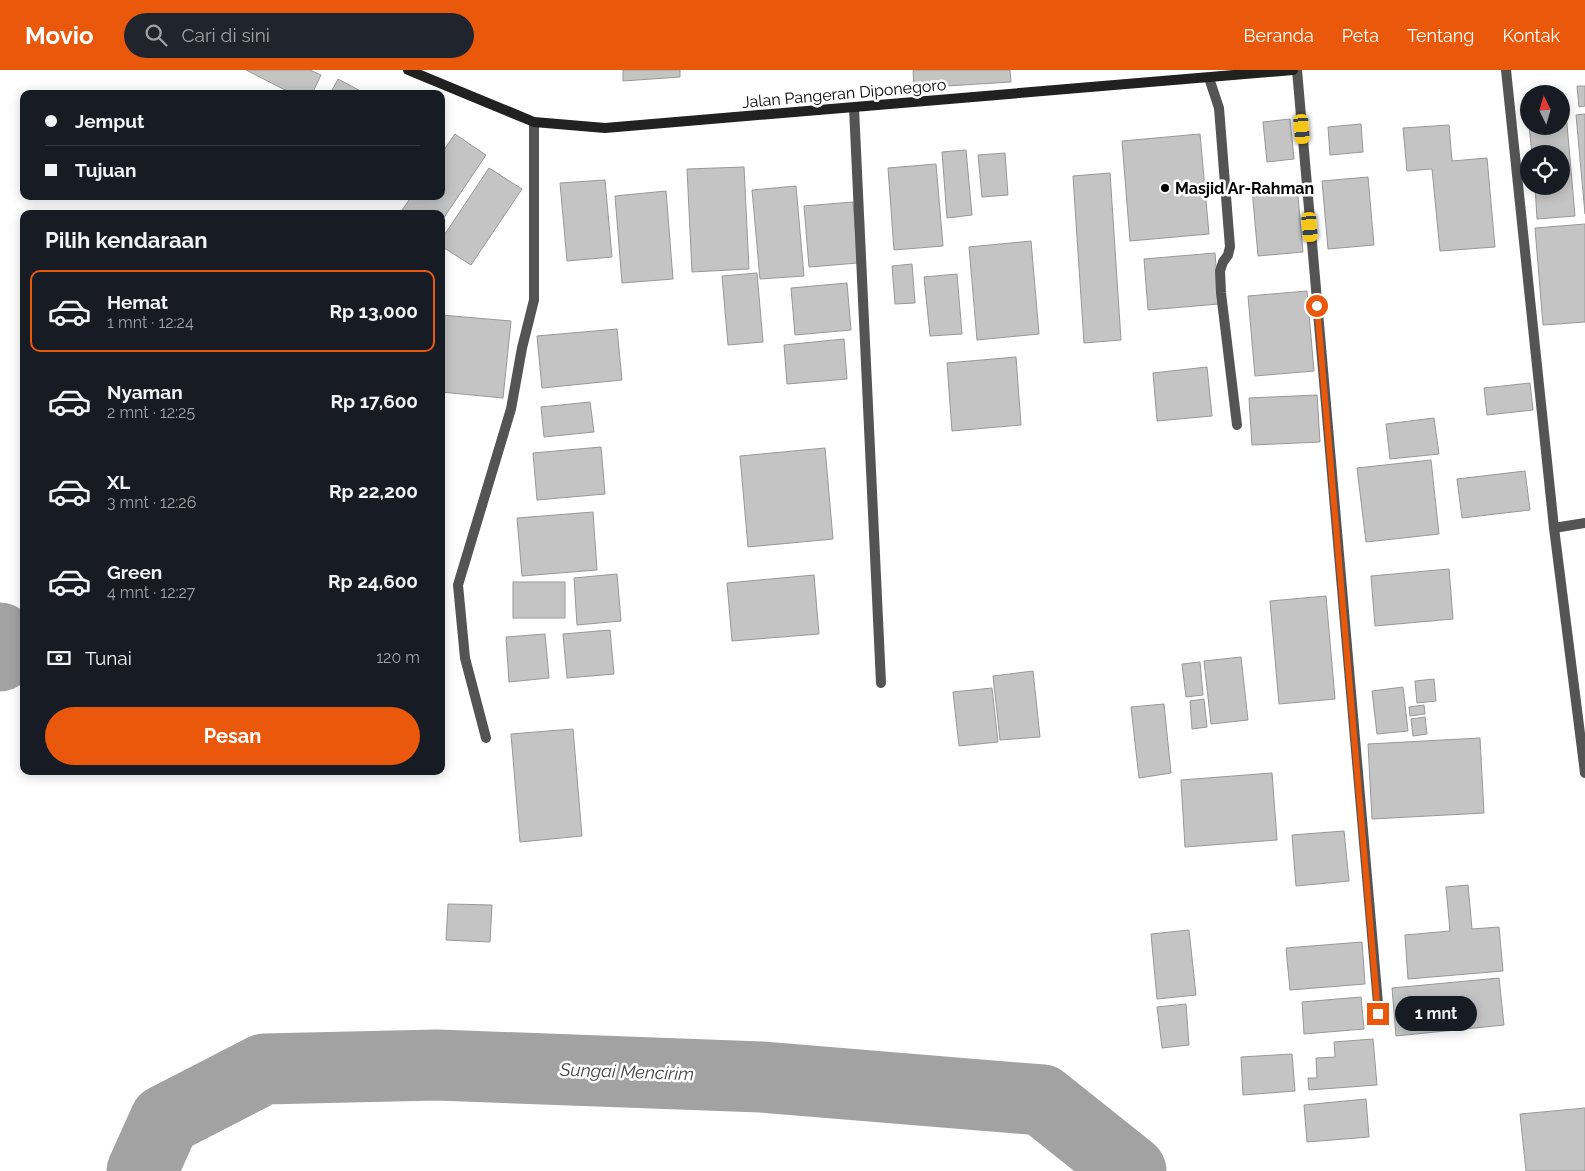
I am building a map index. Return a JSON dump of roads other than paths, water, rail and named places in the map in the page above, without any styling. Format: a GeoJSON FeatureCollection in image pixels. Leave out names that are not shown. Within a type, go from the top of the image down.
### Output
{"type":"FeatureCollection","features":[{"type":"Feature","properties":{"kind":"street","name":"Jalan Pangeran Diponegoro"},"geometry":{"type":"LineString","coordinates":[[408,70],[534,122],[605,128],[1295,70]]}},
{"type":"Feature","properties":{"kind":"street"},"geometry":{"type":"LineString","coordinates":[[1295,70],[1378,1014]]}},
{"type":"Feature","properties":{"kind":"street"},"geometry":{"type":"LineString","coordinates":[[1506,70],[1554,528],[1585,773]]}},
{"type":"Feature","properties":{"kind":"street"},"geometry":{"type":"LineString","coordinates":[[1209,78],[1219,108],[1230,246],[1220,271],[1221,293],[1237,425]]}},
{"type":"Feature","properties":{"kind":"street"},"geometry":{"type":"LineString","coordinates":[[854,108],[881,683]]}},
{"type":"Feature","properties":{"kind":"street"},"geometry":{"type":"LineString","coordinates":[[486,738],[465,658],[458,585],[511,409],[522,348],[534,300],[534,122]]}},
{"type":"Feature","properties":{"kind":"street"},"geometry":{"type":"LineString","coordinates":[[1554,528],[1585,523]]}},
{"type":"Feature","properties":{"kind":"waterway","name":"Sungai Mencirim"},"geometry":{"type":"LineString","coordinates":[[0,638],[0,656]]}},
{"type":"Feature","properties":{"kind":"waterway","name":"Sungai Mencirim"},"geometry":{"type":"LineString","coordinates":[[142,1171],[165,1120],[264,1069],[437,1065],[761,1077],[1042,1100],[1131,1171]]}},
{"type":"Feature","properties":{"kind":"place","name":"Masjid Ar-Rahman"},"geometry":{"type":"Point","coordinates":[1165,188]}}]}
